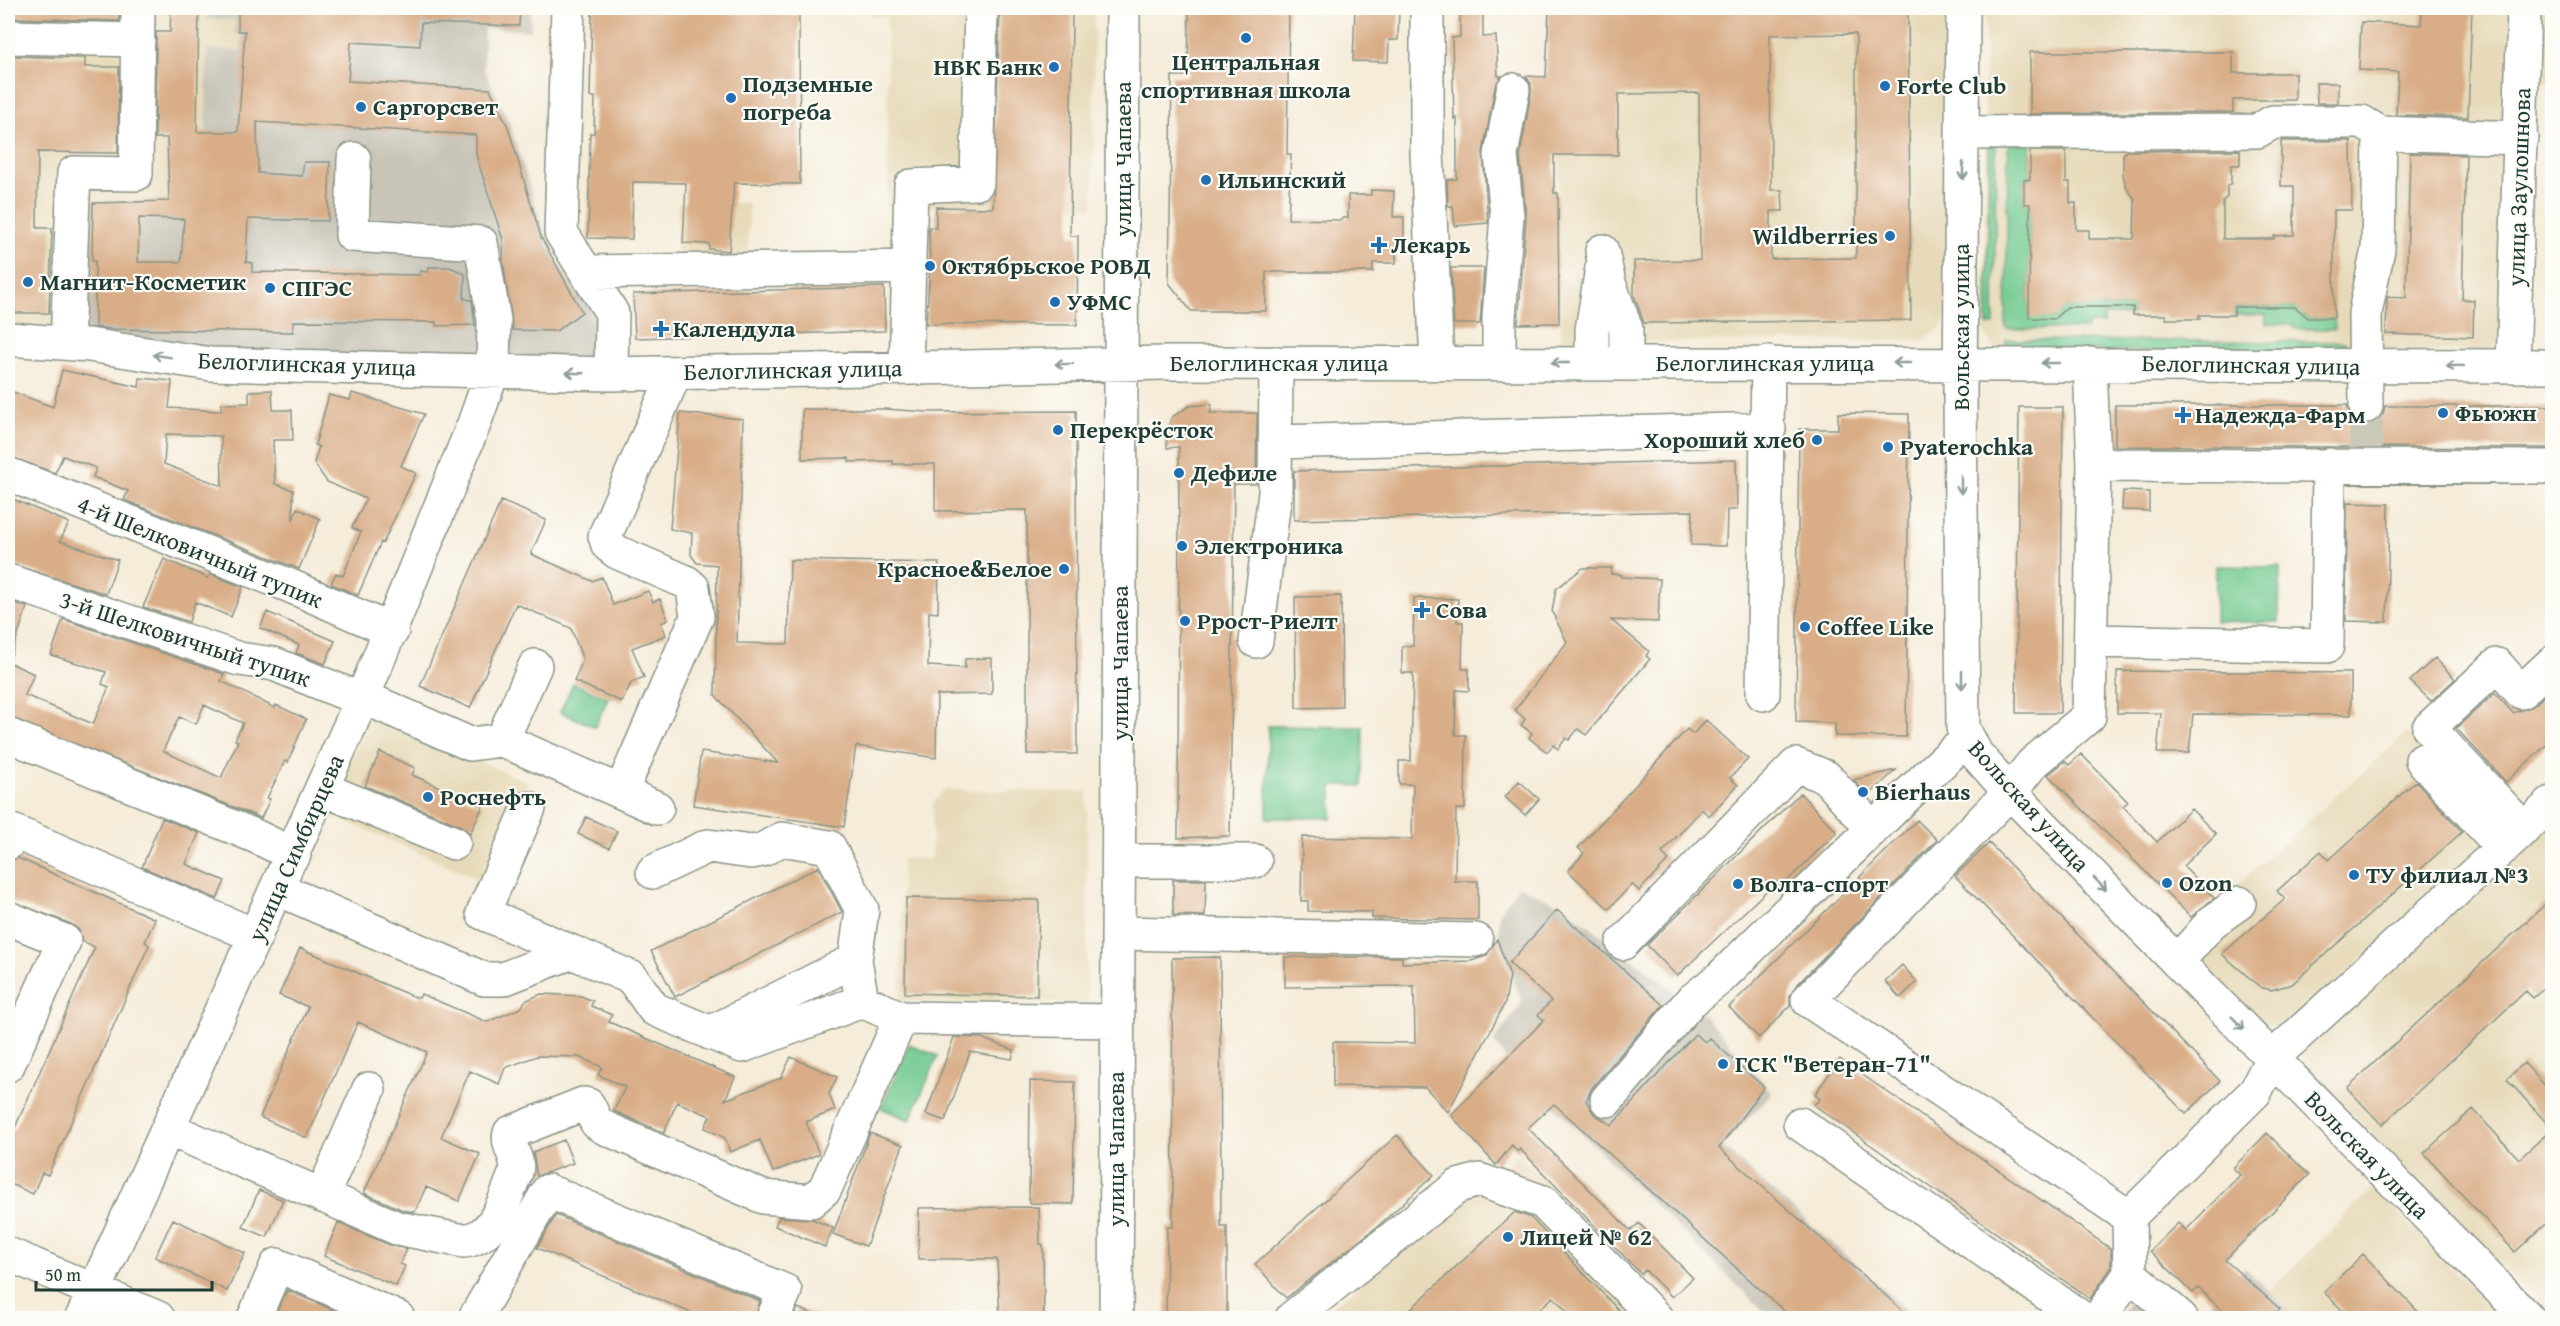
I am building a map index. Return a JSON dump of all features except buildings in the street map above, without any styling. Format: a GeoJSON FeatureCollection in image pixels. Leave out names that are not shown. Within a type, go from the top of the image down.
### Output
{"type":"FeatureCollection","features":[{"type":"Feature","properties":{"kind":"street"},"geometry":{"type":"LineString","coordinates":[[67,343],[74,174],[136,174],[138,8]]}},
{"type":"Feature","properties":{"kind":"street"},"geometry":{"type":"LineString","coordinates":[[568,8],[561,232],[612,313],[611,374]]}},
{"type":"Feature","properties":{"kind":"street"},"geometry":{"type":"LineString","coordinates":[[906,368],[911,267],[911,186],[977,183],[981,8]]}},
{"type":"Feature","properties":{"kind":"street","name":"улица Чапаева"},"geometry":{"type":"LineString","coordinates":[[1116,1318],[1123,8]]}},
{"type":"Feature","properties":{"kind":"street"},"geometry":{"type":"LineString","coordinates":[[1427,8],[1427,152],[1437,363]]}},
{"type":"Feature","properties":{"kind":"street","name":"Вольская улица"},"geometry":{"type":"LineString","coordinates":[[1963,8],[1962,728],[1968,743],[2010,792],[2528,1318]]}},
{"type":"Feature","properties":{"kind":"street","name":"улица Заулошнова"},"geometry":{"type":"LineString","coordinates":[[2513,366],[2524,8]]}},
{"type":"Feature","properties":{"kind":"street"},"geometry":{"type":"LineString","coordinates":[[8,37],[138,40]]}},
{"type":"Feature","properties":{"kind":"street"},"geometry":{"type":"LineString","coordinates":[[1499,363],[1499,317],[1507,216],[1501,154],[1513,90]]}},
{"type":"Feature","properties":{"kind":"street"},"geometry":{"type":"LineString","coordinates":[[1963,134],[2258,131],[2273,122],[2362,122],[2380,133],[2521,138]]}},
{"type":"Feature","properties":{"kind":"street"},"geometry":{"type":"LineString","coordinates":[[2366,406],[2365,313],[2378,249],[2380,133]]}},
{"type":"Feature","properties":{"kind":"street"},"geometry":{"type":"LineString","coordinates":[[354,159],[352,235],[481,243],[494,320],[493,370]]}},
{"type":"Feature","properties":{"kind":"street"},"geometry":{"type":"LineString","coordinates":[[1592,363],[1592,330],[1601,283],[1602,251],[1609,283],[1626,329],[1626,363]]}},
{"type":"Feature","properties":{"kind":"street"},"geometry":{"type":"LineString","coordinates":[[586,272],[911,267]]}},
{"type":"Feature","properties":{"kind":"street","name":"Белоглинская улица"},"geometry":{"type":"LineString","coordinates":[[8,339],[67,343],[211,364],[611,374],[1122,363],[2553,366]]}},
{"type":"Feature","properties":{"kind":"street"},"geometry":{"type":"LineString","coordinates":[[1256,641],[1275,493],[1276,363]]}},
{"type":"Feature","properties":{"kind":"street"},"geometry":{"type":"LineString","coordinates":[[1763,694],[1769,429],[1768,363]]}},
{"type":"Feature","properties":{"kind":"street"},"geometry":{"type":"LineString","coordinates":[[2090,364],[2094,465],[2089,716],[2032,765],[2010,792],[1808,1000],[2128,1217]]}},
{"type":"Feature","properties":{"kind":"street","name":"улица Симбирцева"},"geometry":{"type":"LineString","coordinates":[[88,1305],[294,855],[392,631],[493,370]]}},
{"type":"Feature","properties":{"kind":"street"},"geometry":{"type":"LineString","coordinates":[[621,792],[697,617],[693,588],[686,582],[617,552],[608,545],[605,536],[675,373]]}},
{"type":"Feature","properties":{"kind":"street"},"geometry":{"type":"LineString","coordinates":[[1275,442],[1769,429]]}},
{"type":"Feature","properties":{"kind":"street"},"geometry":{"type":"LineString","coordinates":[[2094,465],[2329,465],[2366,457],[2553,467]]}},
{"type":"Feature","properties":{"kind":"street"},"geometry":{"type":"LineString","coordinates":[[2092,641],[2327,646],[2329,465]]}},
{"type":"Feature","properties":{"kind":"street","name":"4-й Шелковичный тупик"},"geometry":{"type":"LineString","coordinates":[[8,474],[288,585],[392,631]]}},
{"type":"Feature","properties":{"kind":"street","name":"3-й Шелковичный тупик"},"geometry":{"type":"LineString","coordinates":[[8,581],[239,659],[274,664],[470,744],[502,740]]}},
{"type":"Feature","properties":{"kind":"street"},"geometry":{"type":"LineString","coordinates":[[2514,838],[2429,728],[2497,665],[2521,692],[2553,663]]}},
{"type":"Feature","properties":{"kind":"street"},"geometry":{"type":"LineString","coordinates":[[535,666],[502,740],[657,808]]}},
{"type":"Feature","properties":{"kind":"street"},"geometry":{"type":"LineString","coordinates":[[8,735],[255,836],[294,855]]}},
{"type":"Feature","properties":{"kind":"street"},"geometry":{"type":"LineString","coordinates":[[1607,1100],[1690,1002],[1720,978],[1872,828],[1954,752],[1968,743]]}},
{"type":"Feature","properties":{"kind":"street"},"geometry":{"type":"LineString","coordinates":[[2422,760],[2514,838]]}},
{"type":"Feature","properties":{"kind":"street"},"geometry":{"type":"LineString","coordinates":[[1623,943],[1796,765],[1826,777],[1872,828]]}},
{"type":"Feature","properties":{"kind":"street"},"geometry":{"type":"LineString","coordinates":[[323,789],[454,843]]}},
{"type":"Feature","properties":{"kind":"street"},"geometry":{"type":"LineString","coordinates":[[2099,1318],[2130,1274],[2128,1217],[2255,1092],[2272,1058],[2553,803]]}},
{"type":"Feature","properties":{"kind":"street"},"geometry":{"type":"LineString","coordinates":[[529,808],[483,913],[632,978],[654,1009],[742,1046],[862,1001],[901,1018],[1117,1021]]}},
{"type":"Feature","properties":{"kind":"street"},"geometry":{"type":"LineString","coordinates":[[10,837],[256,936]]}},
{"type":"Feature","properties":{"kind":"street"},"geometry":{"type":"LineString","coordinates":[[653,872],[708,846],[751,852],[762,850],[782,839],[829,847],[862,910],[855,960],[862,1001]]}},
{"type":"Feature","properties":{"kind":"street"},"geometry":{"type":"LineString","coordinates":[[1119,861],[1255,861]]}},
{"type":"Feature","properties":{"kind":"street"},"geometry":{"type":"LineString","coordinates":[[278,889],[484,979],[503,979],[572,952]]}},
{"type":"Feature","properties":{"kind":"street"},"geometry":{"type":"LineString","coordinates":[[2177,962],[2212,922],[2239,903]]}},
{"type":"Feature","properties":{"kind":"street"},"geometry":{"type":"LineString","coordinates":[[8,918],[63,941],[8,1065]]}},
{"type":"Feature","properties":{"kind":"street"},"geometry":{"type":"LineString","coordinates":[[1118,933],[1476,940]]}},
{"type":"Feature","properties":{"kind":"street"},"geometry":{"type":"LineString","coordinates":[[710,1033],[855,960]]}},
{"type":"Feature","properties":{"kind":"street"},"geometry":{"type":"LineString","coordinates":[[169,1129],[397,1228],[464,1241],[474,1240],[488,1232],[516,1172],[518,1166],[509,1138],[510,1133],[583,1104],[588,1106],[597,1123],[603,1127],[763,1197],[811,1201],[825,1189],[901,1018]]}},
{"type":"Feature","properties":{"kind":"street"},"geometry":{"type":"LineString","coordinates":[[322,1196],[369,1089]]}},
{"type":"Feature","properties":{"kind":"street"},"geometry":{"type":"LineString","coordinates":[[1800,1124],[2082,1318]]}},
{"type":"Feature","properties":{"kind":"street"},"geometry":{"type":"LineString","coordinates":[[1292,1318],[1458,1186],[1479,1180],[1543,1202],[1656,1318]]}},
{"type":"Feature","properties":{"kind":"street"},"geometry":{"type":"LineString","coordinates":[[475,1318],[548,1191],[779,1305]]}},
{"type":"Feature","properties":{"kind":"street"},"geometry":{"type":"LineString","coordinates":[[8,1254],[88,1305],[158,1318]]}},
{"type":"Feature","properties":{"kind":"street"},"geometry":{"type":"LineString","coordinates":[[254,1318],[277,1265],[399,1318]]}},
{"type":"Feature","properties":{"kind":"street"},"geometry":{"type":"LineString","coordinates":[[2130,1274],[2181,1318]]}},
{"type":"Feature","properties":{"kind":"shaded area"},"geometry":{"type":"Polygon","coordinates":[[[8,8],[208,8],[208,19],[235,20],[242,34],[241,51],[207,49],[205,199],[92,202],[86,339],[8,330],[8,8]]]}},
{"type":"Feature","properties":{"kind":"shaded area"},"geometry":{"type":"Polygon","coordinates":[[[208,8],[530,8],[531,31],[484,28],[484,69],[510,125],[548,244],[563,270],[608,334],[608,360],[213,356],[86,339],[92,202],[205,199],[207,49],[241,51],[242,34],[234,34],[235,20],[207,19],[208,8]]]}},
{"type":"Feature","properties":{"kind":"shaded area"},"geometry":{"type":"Polygon","coordinates":[[[871,8],[1094,8],[1093,207],[888,206],[887,17],[871,16],[871,8]]]}},
{"type":"Feature","properties":{"kind":"shaded area"},"geometry":{"type":"Polygon","coordinates":[[[1556,8],[1946,8],[1946,314],[1941,328],[1923,340],[1561,342],[1556,8]]]}},
{"type":"Feature","properties":{"kind":"shaded area"},"geometry":{"type":"Polygon","coordinates":[[[1985,8],[2510,8],[2501,338],[2489,351],[2004,351],[1992,346],[1985,334],[1985,8]]]}},
{"type":"Feature","properties":{"kind":"shaded area"},"geometry":{"type":"Polygon","coordinates":[[[2536,8],[2552,8],[2552,83],[2533,83],[2536,8]]]}},
{"type":"Feature","properties":{"kind":"shaded area"},"geometry":{"type":"Polygon","coordinates":[[[678,203],[749,203],[748,261],[677,261],[678,203]]]}},
{"type":"Feature","properties":{"kind":"shaded area","name":"Роснефть"},"geometry":{"type":"Polygon","coordinates":[[[370,716],[528,782],[486,882],[327,813],[370,716]]]}},
{"type":"Feature","properties":{"kind":"shaded area"},"geometry":{"type":"Polygon","coordinates":[[[2408,732],[2503,832],[2290,1026],[2278,1028],[2264,1024],[2179,941],[2218,902],[2408,732]]]}},
{"type":"Feature","properties":{"kind":"shaded area"},"geometry":{"type":"Polygon","coordinates":[[[944,790],[1087,792],[1087,1003],[900,1001],[902,858],[931,859],[933,803],[944,790]]]}},
{"type":"Feature","properties":{"kind":"shaded area"},"geometry":{"type":"Polygon","coordinates":[[[2552,822],[2552,1318],[2305,1066],[2301,1053],[2552,822]]]}},
{"type":"Feature","properties":{"kind":"shaded area"},"geometry":{"type":"Polygon","coordinates":[[[1519,886],[1565,907],[1706,1016],[1772,1093],[1722,1146],[1916,1318],[1771,1318],[1506,1060],[1494,1041],[1522,1003],[1499,939],[1499,913],[1519,886]]]}},
{"type":"Feature","properties":{"kind":"shaded area","name":"Лицей № 62"},"geometry":{"type":"Polygon","coordinates":[[[1520,1155],[1676,1318],[1318,1318],[1520,1155]]]}},
{"type":"Feature","properties":{"kind":"shaded area"},"geometry":{"type":"Polygon","coordinates":[[[2374,1188],[2499,1318],[2296,1318],[2269,1291],[2374,1188]]]}},
{"type":"Feature","properties":{"kind":"shaded area"},"geometry":{"type":"Polygon","coordinates":[[[2245,1268],[2296,1318],[2194,1318],[2245,1268]]]}},
{"type":"Feature","properties":{"kind":"shaded area"},"geometry":{"type":"Polygon","coordinates":[[[2143,1285],[2186,1318],[2118,1318],[2143,1285]]]}},
{"type":"Feature","properties":{"kind":"green space"},"geometry":{"type":"Polygon","coordinates":[[[1989,141],[1996,142],[1994,325],[1987,325],[1989,141]]]}},
{"type":"Feature","properties":{"kind":"green space"},"geometry":{"type":"Polygon","coordinates":[[[2008,144],[2030,144],[2030,179],[2024,180],[2024,204],[2030,204],[2029,316],[2054,319],[2057,307],[2133,307],[2133,315],[2104,315],[2104,324],[2087,324],[2087,329],[2006,329],[2008,144]]]}},
{"type":"Feature","properties":{"kind":"green space"},"geometry":{"type":"Polygon","coordinates":[[[2234,307],[2304,307],[2304,315],[2308,318],[2332,318],[2334,314],[2335,329],[2296,329],[2290,324],[2266,324],[2266,315],[2234,315],[2234,307]]]}},
{"type":"Feature","properties":{"kind":"green space"},"geometry":{"type":"Polygon","coordinates":[[[2006,340],[2346,342],[2346,351],[2006,351],[2006,340]]]}},
{"type":"Feature","properties":{"kind":"green space"},"geometry":{"type":"Polygon","coordinates":[[[2216,566],[2280,567],[2279,622],[2215,622],[2216,566]]]}},
{"type":"Feature","properties":{"kind":"green space"},"geometry":{"type":"Polygon","coordinates":[[[573,683],[608,698],[595,727],[560,712],[573,683]]]}},
{"type":"Feature","properties":{"kind":"green space"},"geometry":{"type":"Polygon","coordinates":[[[1268,726],[1363,727],[1362,786],[1332,785],[1332,818],[1267,818],[1268,726]]]}},
{"type":"Feature","properties":{"kind":"green space"},"geometry":{"type":"Polygon","coordinates":[[[909,1044],[938,1056],[910,1120],[881,1108],[909,1044]]]}},
{"type":"Feature","properties":{"kind":"tunnel"},"geometry":{"type":"LineString","coordinates":[[2366,406],[2366,448]]}},
{"type":"Feature","properties":{"kind":"place","name":"Центральная спортивная школа"},"geometry":{"type":"Point","coordinates":[1246,38]}},
{"type":"Feature","properties":{"kind":"place","name":"НВК Банк"},"geometry":{"type":"Point","coordinates":[1054,67]}},
{"type":"Feature","properties":{"kind":"place","name":"Forte Club"},"geometry":{"type":"Point","coordinates":[1885,86]}},
{"type":"Feature","properties":{"kind":"place","name":"Подземные погреба"},"geometry":{"type":"Point","coordinates":[731,98]}},
{"type":"Feature","properties":{"kind":"place","name":"Саргорсвет"},"geometry":{"type":"Point","coordinates":[361,107]}},
{"type":"Feature","properties":{"kind":"place","name":"Ильинский"},"geometry":{"type":"Point","coordinates":[1206,180]}},
{"type":"Feature","properties":{"kind":"place","name":"Wildberries"},"geometry":{"type":"Point","coordinates":[1890,236]}},
{"type":"Feature","properties":{"kind":"place","name":"Лекарь"},"geometry":{"type":"Point","coordinates":[1379,245]}},
{"type":"Feature","properties":{"kind":"place","name":"Октябрьское РОВД"},"geometry":{"type":"Point","coordinates":[930,266]}},
{"type":"Feature","properties":{"kind":"place","name":"Магнит-Косметик"},"geometry":{"type":"Point","coordinates":[28,282]}},
{"type":"Feature","properties":{"kind":"place","name":"СПГЭС"},"geometry":{"type":"Point","coordinates":[270,288]}},
{"type":"Feature","properties":{"kind":"place","name":"УФМС"},"geometry":{"type":"Point","coordinates":[1055,302]}},
{"type":"Feature","properties":{"kind":"place","name":"Календула"},"geometry":{"type":"Point","coordinates":[661,329]}},
{"type":"Feature","properties":{"kind":"place","name":"Фьюжн"},"geometry":{"type":"Point","coordinates":[2443,413]}},
{"type":"Feature","properties":{"kind":"place","name":"Надежда-Фарм"},"geometry":{"type":"Point","coordinates":[2183,415]}},
{"type":"Feature","properties":{"kind":"place","name":"Перекрёсток"},"geometry":{"type":"Point","coordinates":[1058,430]}},
{"type":"Feature","properties":{"kind":"place","name":"Хороший хлеб"},"geometry":{"type":"Point","coordinates":[1817,440]}},
{"type":"Feature","properties":{"kind":"place","name":"Pyaterochka"},"geometry":{"type":"Point","coordinates":[1888,447]}},
{"type":"Feature","properties":{"kind":"place","name":"Дефиле"},"geometry":{"type":"Point","coordinates":[1179,473]}},
{"type":"Feature","properties":{"kind":"place","name":"Электроника"},"geometry":{"type":"Point","coordinates":[1182,546]}},
{"type":"Feature","properties":{"kind":"place","name":"Красное&Белое"},"geometry":{"type":"Point","coordinates":[1064,569]}},
{"type":"Feature","properties":{"kind":"place","name":"Сова"},"geometry":{"type":"Point","coordinates":[1422,610]}},
{"type":"Feature","properties":{"kind":"place","name":"Ррост-Риелт"},"geometry":{"type":"Point","coordinates":[1185,621]}},
{"type":"Feature","properties":{"kind":"place","name":"Coffee Like"},"geometry":{"type":"Point","coordinates":[1805,627]}},
{"type":"Feature","properties":{"kind":"place","name":"Bierhaus"},"geometry":{"type":"Point","coordinates":[1863,792]}},
{"type":"Feature","properties":{"kind":"place","name":"Роснефть"},"geometry":{"type":"Point","coordinates":[428,797]}},
{"type":"Feature","properties":{"kind":"place","name":"ТУ филиал №3"},"geometry":{"type":"Point","coordinates":[2354,875]}},
{"type":"Feature","properties":{"kind":"place","name":"Ozon"},"geometry":{"type":"Point","coordinates":[2167,883]}},
{"type":"Feature","properties":{"kind":"place","name":"Волга-спорт"},"geometry":{"type":"Point","coordinates":[1738,884]}},
{"type":"Feature","properties":{"kind":"place","name":"ГСК \"Ветеран-71\""},"geometry":{"type":"Point","coordinates":[1723,1064]}},
{"type":"Feature","properties":{"kind":"place","name":"Лицей № 62"},"geometry":{"type":"Point","coordinates":[1508,1237]}}]}
